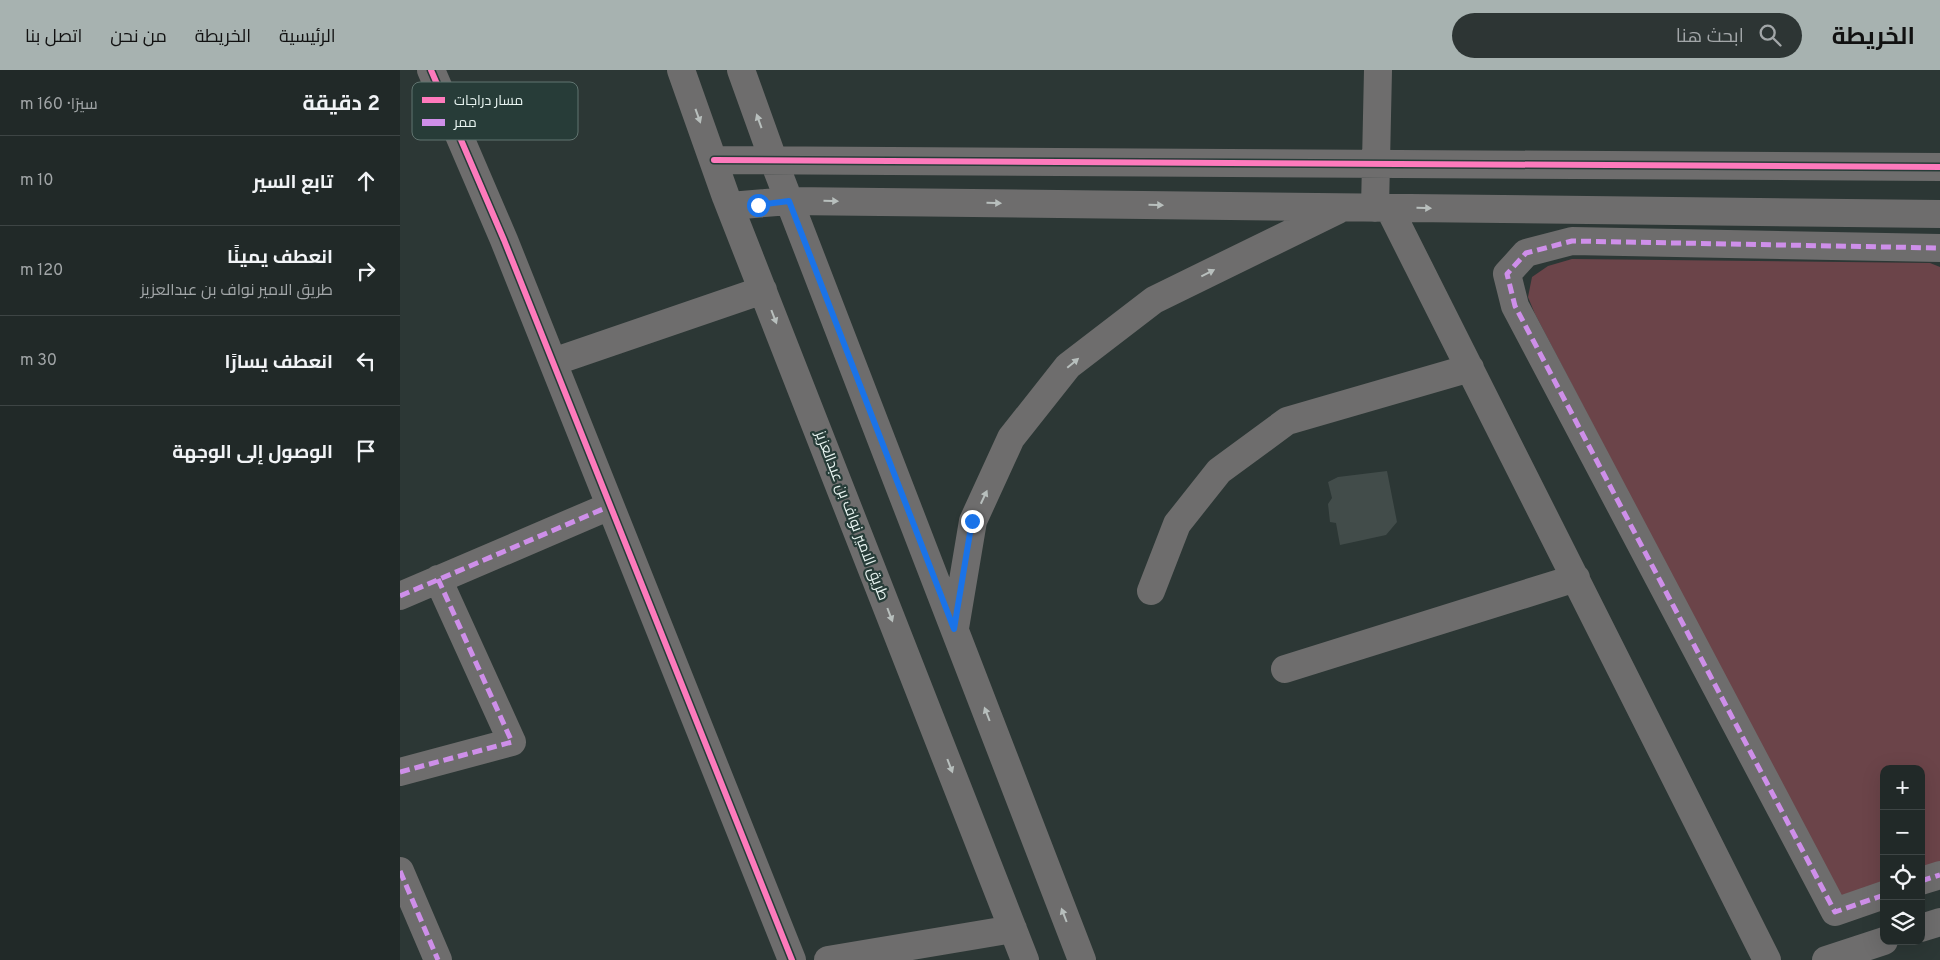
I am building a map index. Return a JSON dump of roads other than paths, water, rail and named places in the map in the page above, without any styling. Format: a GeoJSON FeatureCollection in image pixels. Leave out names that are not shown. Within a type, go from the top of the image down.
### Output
{"type":"FeatureCollection","features":[{"type":"Feature","properties":{"kind":"street"},"geometry":{"type":"LineString","coordinates":[[431,70],[436,82]]}},
{"type":"Feature","properties":{"kind":"street","name":"طريق الامير نواف بن عبدالعزيز"},"geometry":{"type":"LineString","coordinates":[[681,70],[730,206],[1025,960]]}},
{"type":"Feature","properties":{"kind":"street"},"geometry":{"type":"LineString","coordinates":[[741,70],[789,201],[1082,960]]}},
{"type":"Feature","properties":{"kind":"street"},"geometry":{"type":"LineString","coordinates":[[1378,70],[1377,163],[1382,208],[1470,368],[1767,960]]}},
{"type":"Feature","properties":{"kind":"street"},"geometry":{"type":"LineString","coordinates":[[460,140],[553,362],[792,960]]}},
{"type":"Feature","properties":{"kind":"street"},"geometry":{"type":"LineString","coordinates":[[714,160],[1940,167]]}},
{"type":"Feature","properties":{"kind":"street"},"geometry":{"type":"LineString","coordinates":[[730,206],[789,201],[1940,214]]}},
{"type":"Feature","properties":{"kind":"street"},"geometry":{"type":"LineString","coordinates":[[954,629],[972,521],[1011,438],[1068,366],[1154,300],[1344,207]]}},
{"type":"Feature","properties":{"kind":"street"},"geometry":{"type":"LineString","coordinates":[[1880,896],[1835,912],[1515,306],[1507,274],[1526,253],[1572,241],[1940,248]]}},
{"type":"Feature","properties":{"kind":"street"},"geometry":{"type":"LineString","coordinates":[[553,362],[763,290]]}},
{"type":"Feature","properties":{"kind":"street"},"geometry":{"type":"LineString","coordinates":[[1152,591],[1177,524],[1219,471],[1287,421],[1470,368]]}},
{"type":"Feature","properties":{"kind":"street"},"geometry":{"type":"LineString","coordinates":[[400,596],[610,506]]}},
{"type":"Feature","properties":{"kind":"street"},"geometry":{"type":"LineString","coordinates":[[1285,669],[1576,578]]}},
{"type":"Feature","properties":{"kind":"street"},"geometry":{"type":"LineString","coordinates":[[400,772],[512,742],[438,580]]}},
{"type":"Feature","properties":{"kind":"street"},"geometry":{"type":"LineString","coordinates":[[400,871],[438,960]]}},
{"type":"Feature","properties":{"kind":"street"},"geometry":{"type":"LineString","coordinates":[[1925,880],[1940,875]]}},
{"type":"Feature","properties":{"kind":"street"},"geometry":{"type":"LineString","coordinates":[[1925,927],[1940,922]]}},
{"type":"Feature","properties":{"kind":"street"},"geometry":{"type":"LineString","coordinates":[[828,960],[1013,929]]}},
{"type":"Feature","properties":{"kind":"street"},"geometry":{"type":"LineString","coordinates":[[1826,960],[1880,942]]}}]}
